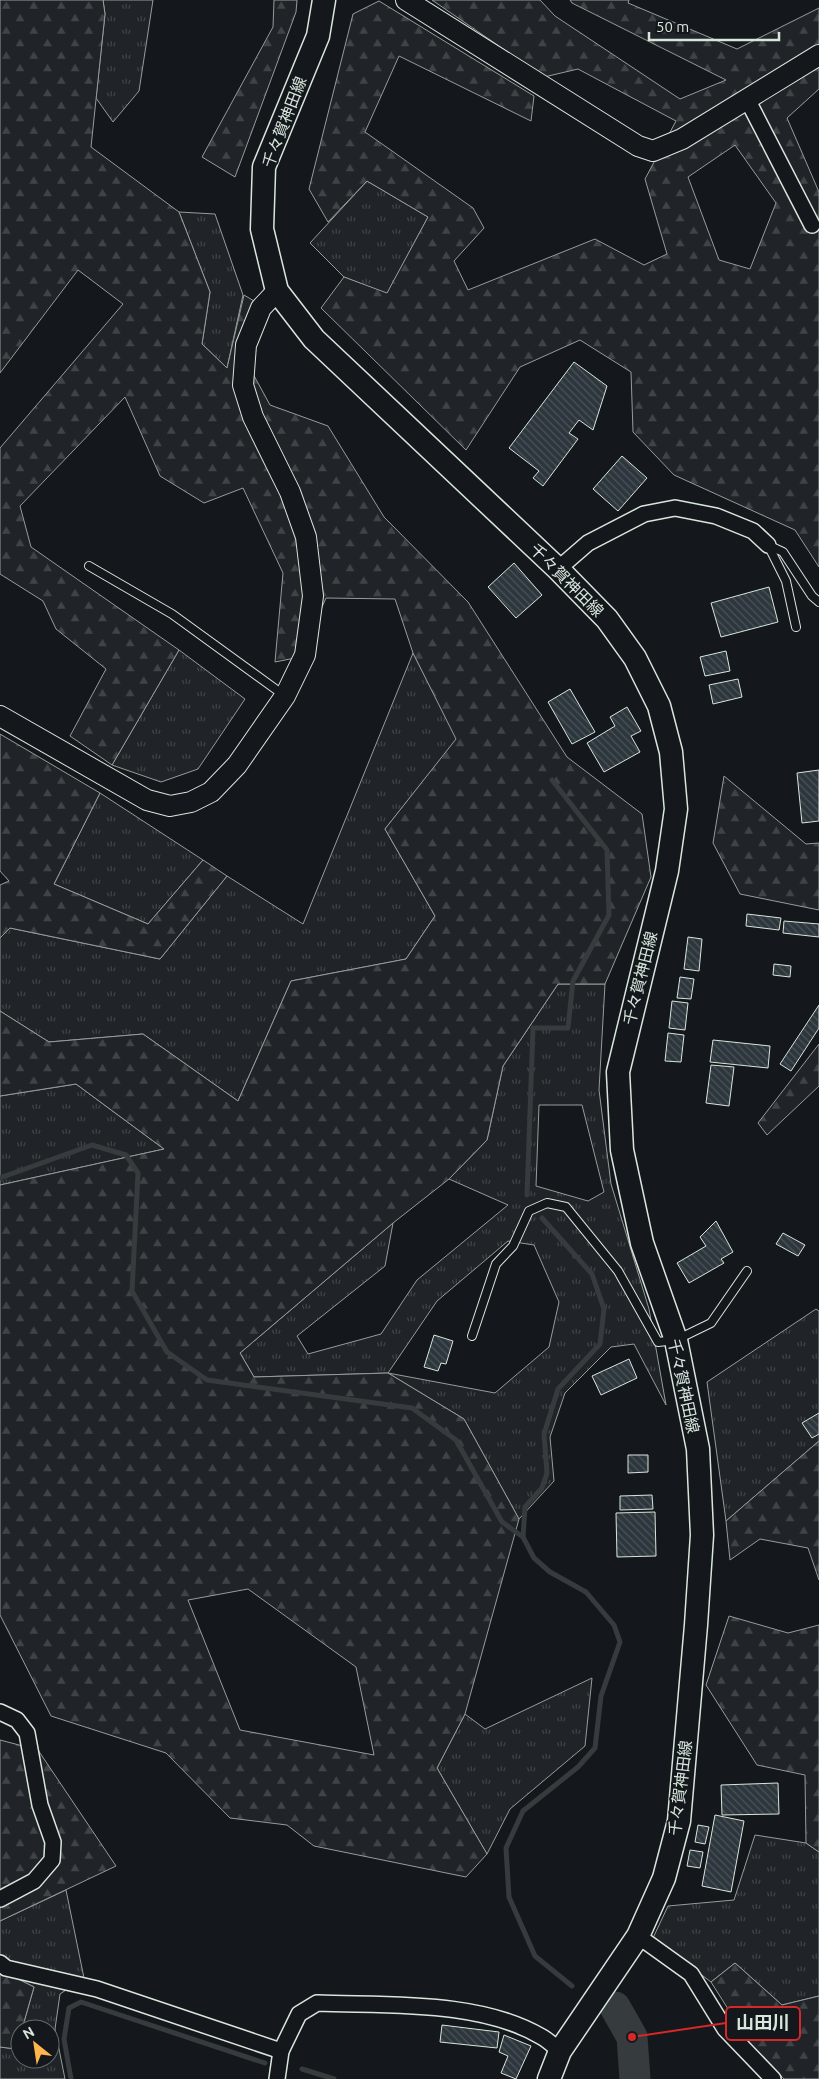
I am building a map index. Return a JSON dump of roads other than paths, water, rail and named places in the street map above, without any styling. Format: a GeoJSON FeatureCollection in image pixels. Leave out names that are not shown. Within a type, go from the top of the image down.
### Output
{"type":"FeatureCollection","features":[{"type":"Feature","properties":{"kind":"main road","name":"千々賀神田線"},"geometry":{"type":"LineString","coordinates":[[324,0],[318,36],[264,167],[262,228],[277,292],[314,339],[558,569],[607,619],[635,658],[659,706],[671,752],[676,809],[667,871],[618,1072],[622,1150],[626,1169],[642,1243],[676,1340],[698,1450],[702,1535],[679,1821],[664,1878],[638,1936],[560,2051],[548,2079]]}},
{"type":"Feature","properties":{"kind":"street"},"geometry":{"type":"LineString","coordinates":[[406,0],[630,141],[653,151],[682,139],[819,56]]}},
{"type":"Feature","properties":{"kind":"street"},"geometry":{"type":"LineString","coordinates":[[747,99],[812,225]]}},
{"type":"Feature","properties":{"kind":"street"},"geometry":{"type":"LineString","coordinates":[[0,716],[147,800],[170,806],[191,802],[212,792],[237,764],[285,696],[305,654],[313,596],[306,537],[290,492],[253,417],[243,385],[246,345],[261,308],[277,292]]}},
{"type":"Feature","properties":{"kind":"street"},"geometry":{"type":"LineString","coordinates":[[558,569],[588,543],[644,514],[675,508],[716,516],[753,531],[768,545]]}},
{"type":"Feature","properties":{"kind":"street"},"geometry":{"type":"LineString","coordinates":[[0,1712],[17,1720],[27,1732],[40,1806],[53,1842],[52,1860],[34,1881],[0,1899]]}},
{"type":"Feature","properties":{"kind":"street"},"geometry":{"type":"LineString","coordinates":[[638,1936],[691,1974],[725,2030],[773,2079]]}},
{"type":"Feature","properties":{"kind":"street"},"geometry":{"type":"LineString","coordinates":[[0,1963],[6,1968],[97,1989],[281,2051]]}},
{"type":"Feature","properties":{"kind":"street"},"geometry":{"type":"LineString","coordinates":[[277,2079],[281,2051],[299,2014],[317,2003],[449,2008],[501,2019],[543,2037],[560,2051]]}},
{"type":"Feature","properties":{"kind":"lane"},"geometry":{"type":"LineString","coordinates":[[768,545],[783,552],[812,596],[819,602]]}},
{"type":"Feature","properties":{"kind":"lane"},"geometry":{"type":"LineString","coordinates":[[768,545],[786,580],[796,627]]}},
{"type":"Feature","properties":{"kind":"lane"},"geometry":{"type":"LineString","coordinates":[[89,566],[172,614],[285,696]]}},
{"type":"Feature","properties":{"kind":"lane"},"geometry":{"type":"LineString","coordinates":[[472,1336],[496,1264],[513,1246],[529,1211],[547,1203],[566,1207],[618,1271],[658,1342],[676,1340],[711,1323],[748,1271]]}},
{"type":"Feature","properties":{"kind":"waterway"},"geometry":{"type":"LineString","coordinates":[[527,1195],[533,1028],[568,1028],[573,981],[609,915],[607,850],[552,780]]}},
{"type":"Feature","properties":{"kind":"waterway"},"geometry":{"type":"LineString","coordinates":[[0,1178],[92,1145],[126,1155],[138,1173],[132,1291],[167,1352],[207,1380],[412,1408],[456,1440],[502,1522],[523,1537]]}},
{"type":"Feature","properties":{"kind":"waterway"},"geometry":{"type":"LineString","coordinates":[[542,1218],[592,1274],[604,1309],[600,1344],[558,1389],[544,1434],[547,1473],[542,1488],[525,1507],[523,1537],[534,1558],[550,1572],[586,1592],[614,1625],[620,1642],[601,1696],[595,1748],[578,1767],[523,1811],[506,1848],[509,1897],[535,1956],[572,1986]]}},
{"type":"Feature","properties":{"kind":"waterway"},"geometry":{"type":"LineString","coordinates":[[71,2079],[64,2039],[69,2008],[81,2002],[265,2063]]}},
{"type":"Feature","properties":{"kind":"waterway"},"geometry":{"type":"LineString","coordinates":[[615,2007],[632,2037],[635,2079]]}},
{"type":"Feature","properties":{"kind":"waterway"},"geometry":{"type":"LineString","coordinates":[[302,2069],[334,2079]]}},
{"type":"Feature","properties":{"kind":"place","name":"山田川"},"geometry":{"type":"Point","coordinates":[632,2037]}}]}
